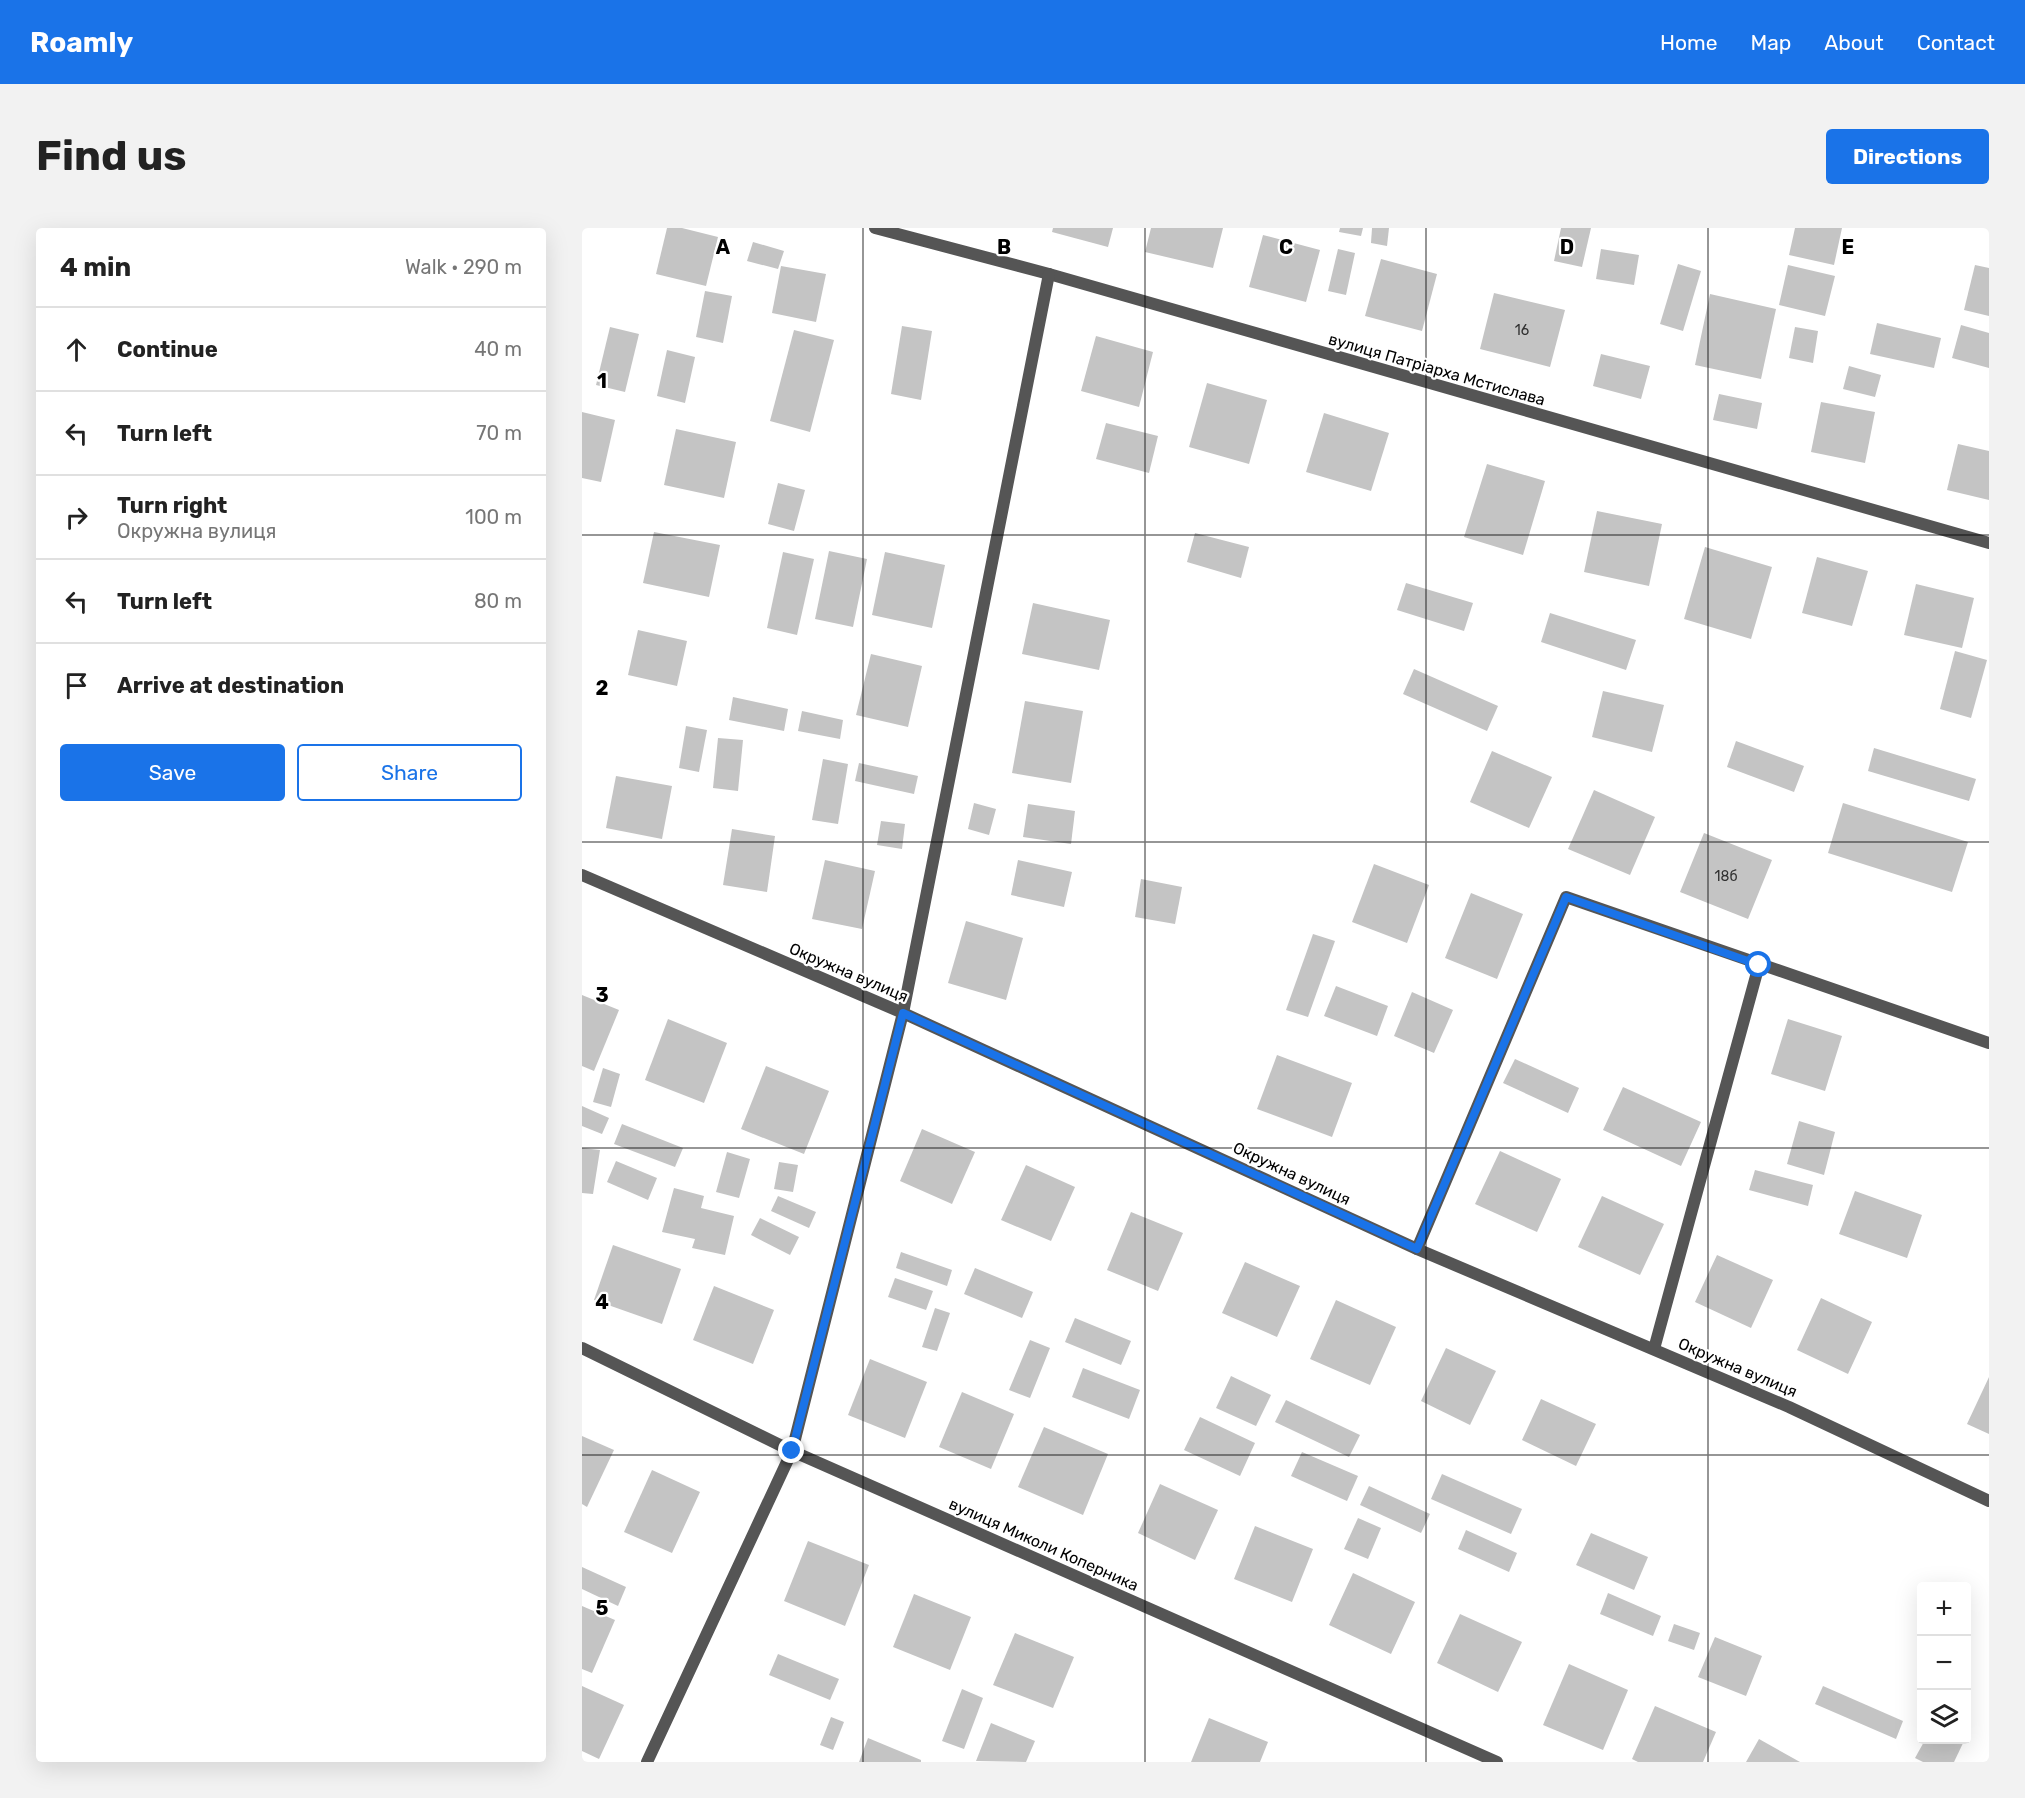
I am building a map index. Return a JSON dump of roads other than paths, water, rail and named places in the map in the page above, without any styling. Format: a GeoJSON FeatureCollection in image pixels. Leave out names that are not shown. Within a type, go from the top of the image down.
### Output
{"type":"FeatureCollection","features":[{"type":"Feature","properties":{"kind":"street","name":"вулиця Патріарха Мстислава"},"geometry":{"type":"LineString","coordinates":[[875,228],[1049,274],[1989,543]]}},
{"type":"Feature","properties":{"kind":"street"},"geometry":{"type":"LineString","coordinates":[[647,1762],[792,1451],[903,1013],[1049,274]]}},
{"type":"Feature","properties":{"kind":"street","name":"Окружна вулиця"},"geometry":{"type":"LineString","coordinates":[[582,875],[903,1013],[1417,1249],[1789,1407],[1989,1501]]}},
{"type":"Feature","properties":{"kind":"street"},"geometry":{"type":"LineString","coordinates":[[1417,1249],[1566,897],[1989,1043]]}},
{"type":"Feature","properties":{"kind":"street"},"geometry":{"type":"LineString","coordinates":[[1654,1349],[1759,965]]}},
{"type":"Feature","properties":{"kind":"street","name":"вулиця Миколи Коперника"},"geometry":{"type":"LineString","coordinates":[[582,1348],[792,1451],[1497,1762]]}}]}
